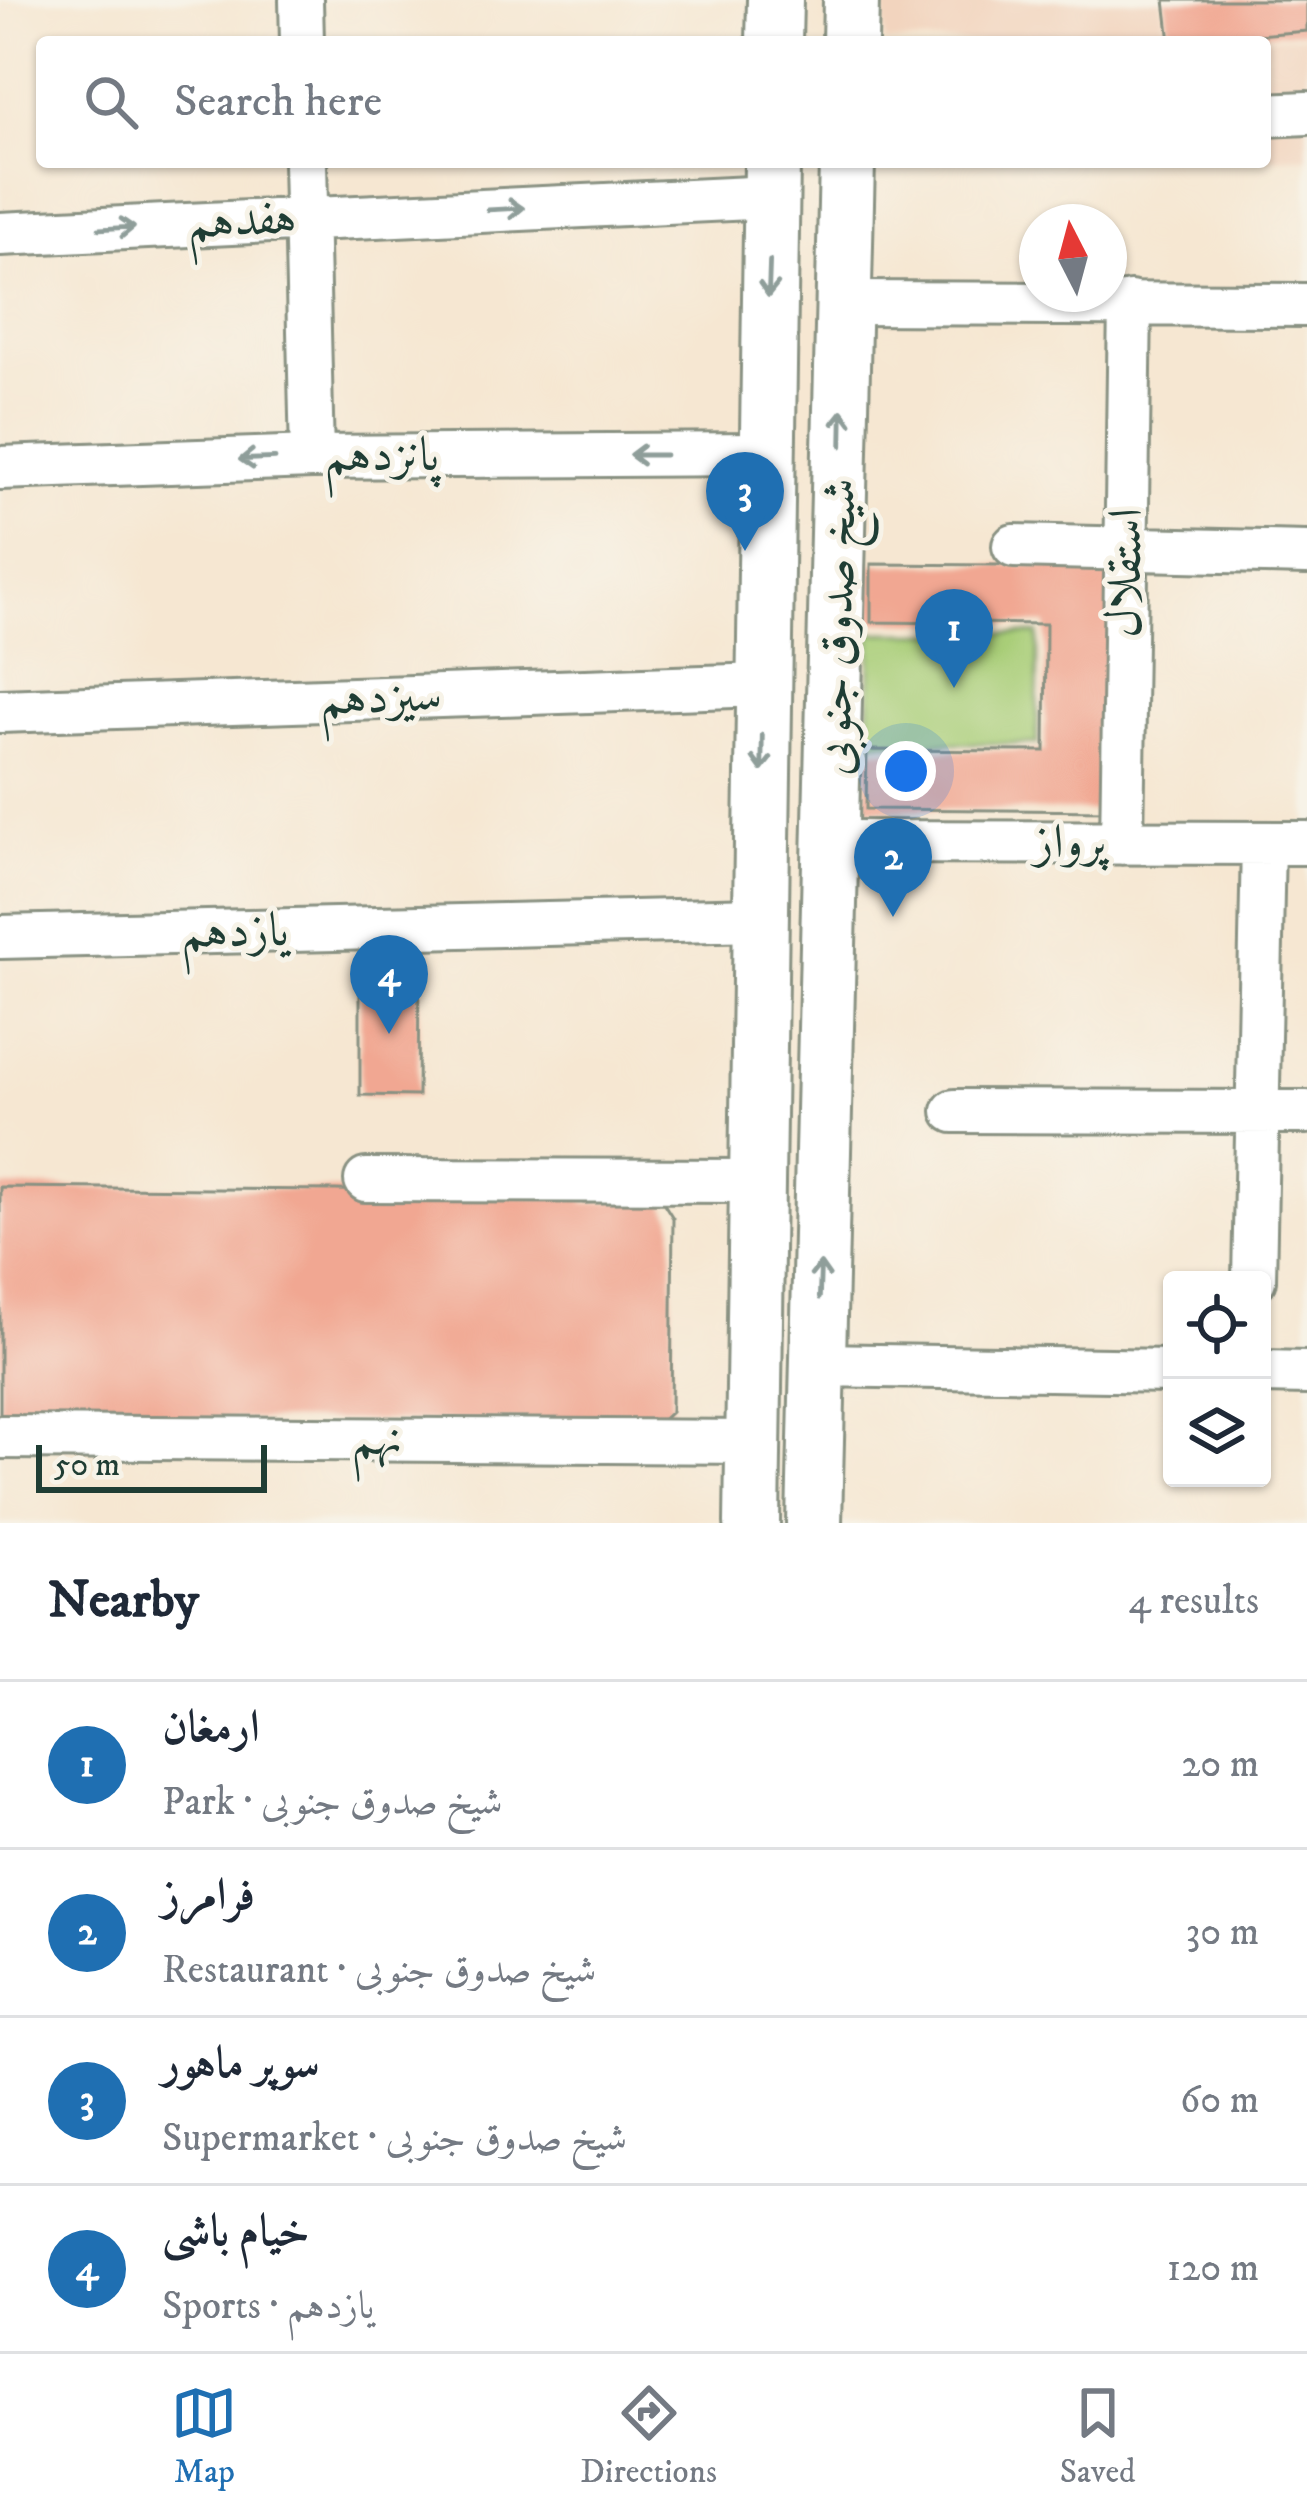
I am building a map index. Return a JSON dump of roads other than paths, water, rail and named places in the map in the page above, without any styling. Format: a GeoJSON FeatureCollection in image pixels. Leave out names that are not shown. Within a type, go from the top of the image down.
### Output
{"type":"FeatureCollection","features":[{"type":"Feature","properties":{"kind":"main road"},"geometry":{"type":"LineString","coordinates":[[774,36],[775,0]]}},
{"type":"Feature","properties":{"kind":"main road"},"geometry":{"type":"LineString","coordinates":[[850,36],[851,0]]}},
{"type":"Feature","properties":{"kind":"main road","name":"شیخ صدوق جنوبی"},"geometry":{"type":"LineString","coordinates":[[814,1523],[848,168]]}},
{"type":"Feature","properties":{"kind":"main road","name":"شیخ صدوق جنوبی"},"geometry":{"type":"LineString","coordinates":[[752,1523],[764,454],[772,180]]}},
{"type":"Feature","properties":{"kind":"street"},"geometry":{"type":"LineString","coordinates":[[301,0],[302,36]]}},
{"type":"Feature","properties":{"kind":"street"},"geometry":{"type":"LineString","coordinates":[[1271,115],[1307,113]]}},
{"type":"Feature","properties":{"kind":"street"},"geometry":{"type":"LineString","coordinates":[[304,168],[312,457]]}},
{"type":"Feature","properties":{"kind":"street","name":"هفدهم"},"geometry":{"type":"LineString","coordinates":[[0,234],[306,218],[772,180]]}},
{"type":"Feature","properties":{"kind":"street"},"geometry":{"type":"LineString","coordinates":[[844,303],[1307,305]]}},
{"type":"Feature","properties":{"kind":"street","name":"استقلال"},"geometry":{"type":"LineString","coordinates":[[1122,843],[1130,303]]}},
{"type":"Feature","properties":{"kind":"street","name":"پانزدهم"},"geometry":{"type":"LineString","coordinates":[[0,468],[312,457],[764,454]]}},
{"type":"Feature","properties":{"kind":"street"},"geometry":{"type":"LineString","coordinates":[[1014,546],[1307,553]]}},
{"type":"Feature","properties":{"kind":"street","name":"سیزدهم"},"geometry":{"type":"LineString","coordinates":[[0,711],[763,686]]}},
{"type":"Feature","properties":{"kind":"street","name":"پرواز"},"geometry":{"type":"LineString","coordinates":[[833,842],[1307,843]]}},
{"type":"Feature","properties":{"kind":"street"},"geometry":{"type":"LineString","coordinates":[[1253,1271],[1263,843]]}},
{"type":"Feature","properties":{"kind":"street","name":"یازدهم"},"geometry":{"type":"LineString","coordinates":[[0,937],[759,919]]}},
{"type":"Feature","properties":{"kind":"street"},"geometry":{"type":"LineString","coordinates":[[954,1111],[1307,1112]]}},
{"type":"Feature","properties":{"kind":"street"},"geometry":{"type":"LineString","coordinates":[[366,1180],[757,1181]]}},
{"type":"Feature","properties":{"kind":"street"},"geometry":{"type":"LineString","coordinates":[[818,1365],[1163,1370]]}},
{"type":"Feature","properties":{"kind":"street"},"geometry":{"type":"LineString","coordinates":[[1271,1372],[1307,1372]]}},
{"type":"Feature","properties":{"kind":"street","name":"نهم"},"geometry":{"type":"LineString","coordinates":[[0,1438],[754,1442]]}},
{"type":"Feature","properties":{"kind":"place","name":"سوپر ماهور"},"geometry":{"type":"Point","coordinates":[745,551]}},
{"type":"Feature","properties":{"kind":"place","name":"ارمغان"},"geometry":{"type":"Point","coordinates":[954,688]}},
{"type":"Feature","properties":{"kind":"place","name":"فرامرز"},"geometry":{"type":"Point","coordinates":[893,917]}},
{"type":"Feature","properties":{"kind":"place","name":"خیام باشی"},"geometry":{"type":"Point","coordinates":[389,1034]}}]}
